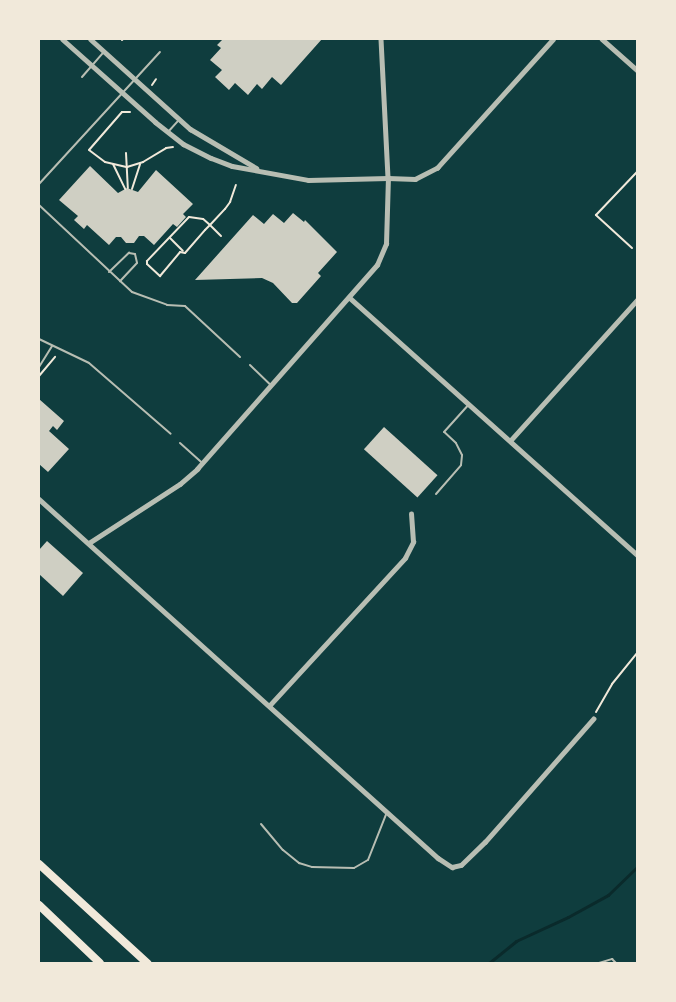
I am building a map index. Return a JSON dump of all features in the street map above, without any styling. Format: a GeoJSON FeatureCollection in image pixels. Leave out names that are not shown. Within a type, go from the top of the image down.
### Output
{"type":"FeatureCollection","features":[{"type":"Feature","properties":{"kind":"highway"},"geometry":{"type":"LineString","coordinates":[[39,864],[147,963]]}},
{"type":"Feature","properties":{"kind":"highway"},"geometry":{"type":"LineString","coordinates":[[39,905],[100,963]]}},
{"type":"Feature","properties":{"kind":"street"},"geometry":{"type":"LineString","coordinates":[[62,39],[183,144],[232,166],[308,180],[415,178],[437,168],[553,39]]}},
{"type":"Feature","properties":{"kind":"street"},"geometry":{"type":"LineString","coordinates":[[90,39],[179,120],[206,140],[259,170]]}},
{"type":"Feature","properties":{"kind":"street"},"geometry":{"type":"LineString","coordinates":[[89,543],[180,484],[202,463],[350,298],[383,255],[387,226],[388,178],[381,39]]}},
{"type":"Feature","properties":{"kind":"street"},"geometry":{"type":"LineString","coordinates":[[602,39],[637,70]]}},
{"type":"Feature","properties":{"kind":"street"},"geometry":{"type":"LineString","coordinates":[[350,298],[637,555]]}},
{"type":"Feature","properties":{"kind":"street"},"geometry":{"type":"LineString","coordinates":[[510,441],[637,300]]}},
{"type":"Feature","properties":{"kind":"street"},"geometry":{"type":"LineString","coordinates":[[39,499],[387,812],[452,867],[461,865],[485,842],[593,719]]}},
{"type":"Feature","properties":{"kind":"street"},"geometry":{"type":"LineString","coordinates":[[269,706],[405,558],[412,542],[411,514]]}},
{"type":"Feature","properties":{"kind":"lane"},"geometry":{"type":"LineString","coordinates":[[82,77],[104,52]]}},
{"type":"Feature","properties":{"kind":"lane"},"geometry":{"type":"LineString","coordinates":[[39,184],[160,52]]}},
{"type":"Feature","properties":{"kind":"lane"},"geometry":{"type":"LineString","coordinates":[[168,132],[179,120]]}},
{"type":"Feature","properties":{"kind":"lane"},"geometry":{"type":"LineString","coordinates":[[39,205],[132,292],[166,305],[185,306],[240,357]]}},
{"type":"Feature","properties":{"kind":"lane"},"geometry":{"type":"LineString","coordinates":[[109,272],[129,253],[135,254],[137,263],[120,281]]}},
{"type":"Feature","properties":{"kind":"lane"},"geometry":{"type":"LineString","coordinates":[[39,339],[97,369],[171,434]]}},
{"type":"Feature","properties":{"kind":"lane"},"geometry":{"type":"LineString","coordinates":[[39,367],[52,346]]}},
{"type":"Feature","properties":{"kind":"lane"},"geometry":{"type":"LineString","coordinates":[[250,365],[272,386]]}},
{"type":"Feature","properties":{"kind":"lane"},"geometry":{"type":"LineString","coordinates":[[436,494],[461,465],[459,448],[444,432],[469,404]]}},
{"type":"Feature","properties":{"kind":"lane"},"geometry":{"type":"LineString","coordinates":[[180,443],[202,463]]}},
{"type":"Feature","properties":{"kind":"lane"},"geometry":{"type":"LineString","coordinates":[[261,824],[283,850],[299,863],[312,867],[354,868],[368,860],[387,812]]}},
{"type":"Feature","properties":{"kind":"lane"},"geometry":{"type":"LineString","coordinates":[[599,963],[612,959],[616,963]]}},
{"type":"Feature","properties":{"kind":"path"},"geometry":{"type":"LineString","coordinates":[[152,85],[156,80]]}},
{"type":"Feature","properties":{"kind":"path"},"geometry":{"type":"LineString","coordinates":[[125,111],[89,150],[100,159],[127,167],[140,164],[166,148],[175,148]]}},
{"type":"Feature","properties":{"kind":"path"},"geometry":{"type":"LineString","coordinates":[[126,153],[128,189]]}},
{"type":"Feature","properties":{"kind":"path"},"geometry":{"type":"LineString","coordinates":[[113,164],[128,189]]}},
{"type":"Feature","properties":{"kind":"path"},"geometry":{"type":"LineString","coordinates":[[128,189],[140,164]]}},
{"type":"Feature","properties":{"kind":"path"},"geometry":{"type":"LineString","coordinates":[[632,248],[596,215],[637,172]]}},
{"type":"Feature","properties":{"kind":"path"},"geometry":{"type":"LineString","coordinates":[[185,253],[230,202],[236,185]]}},
{"type":"Feature","properties":{"kind":"path"},"geometry":{"type":"LineString","coordinates":[[185,253],[180,252],[160,276],[147,264],[189,217],[200,217],[221,236]]}},
{"type":"Feature","properties":{"kind":"path"},"geometry":{"type":"LineString","coordinates":[[169,237],[185,253]]}},
{"type":"Feature","properties":{"kind":"path"},"geometry":{"type":"LineString","coordinates":[[39,376],[55,357]]}},
{"type":"Feature","properties":{"kind":"path"},"geometry":{"type":"LineString","coordinates":[[593,719],[603,697],[637,653]]}},
{"type":"Feature","properties":{"kind":"building"},"geometry":{"type":"Polygon","coordinates":[[[223,39],[322,39],[281,85],[272,77],[262,89],[257,84],[248,95],[235,83],[229,90],[215,77],[222,70],[210,60],[221,48],[217,45],[223,39]]]}},
{"type":"Feature","properties":{"kind":"building"},"geometry":{"type":"Polygon","coordinates":[[[90,166],[118,193],[127,188],[138,192],[156,170],[193,204],[183,214],[186,217],[177,227],[173,224],[154,245],[144,236],[139,236],[134,243],[126,243],[121,237],[116,237],[109,245],[87,225],[84,229],[74,220],[78,216],[59,200],[90,166]]]}},
{"type":"Feature","properties":{"kind":"building"},"geometry":{"type":"Polygon","coordinates":[[[293,213],[304,222],[305,220],[337,252],[318,273],[321,276],[297,303],[292,303],[273,283],[262,278],[195,280],[253,215],[264,224],[273,214],[284,223],[293,213]]]}},
{"type":"Feature","properties":{"kind":"building"},"geometry":{"type":"Polygon","coordinates":[[[39,399],[64,421],[57,430],[53,426],[49,431],[69,449],[48,472],[39,464],[39,399]]]}},
{"type":"Feature","properties":{"kind":"building"},"geometry":{"type":"Polygon","coordinates":[[[384,427],[438,475],[417,497],[364,449],[384,427]]]}},
{"type":"Feature","properties":{"kind":"building"},"geometry":{"type":"Polygon","coordinates":[[[47,541],[83,573],[63,596],[39,574],[39,550],[47,541]]]}},
{"type":"Feature","properties":{"kind":"waterway"},"geometry":{"type":"LineString","coordinates":[[489,963],[516,941],[608,895],[637,867]]}}]}
